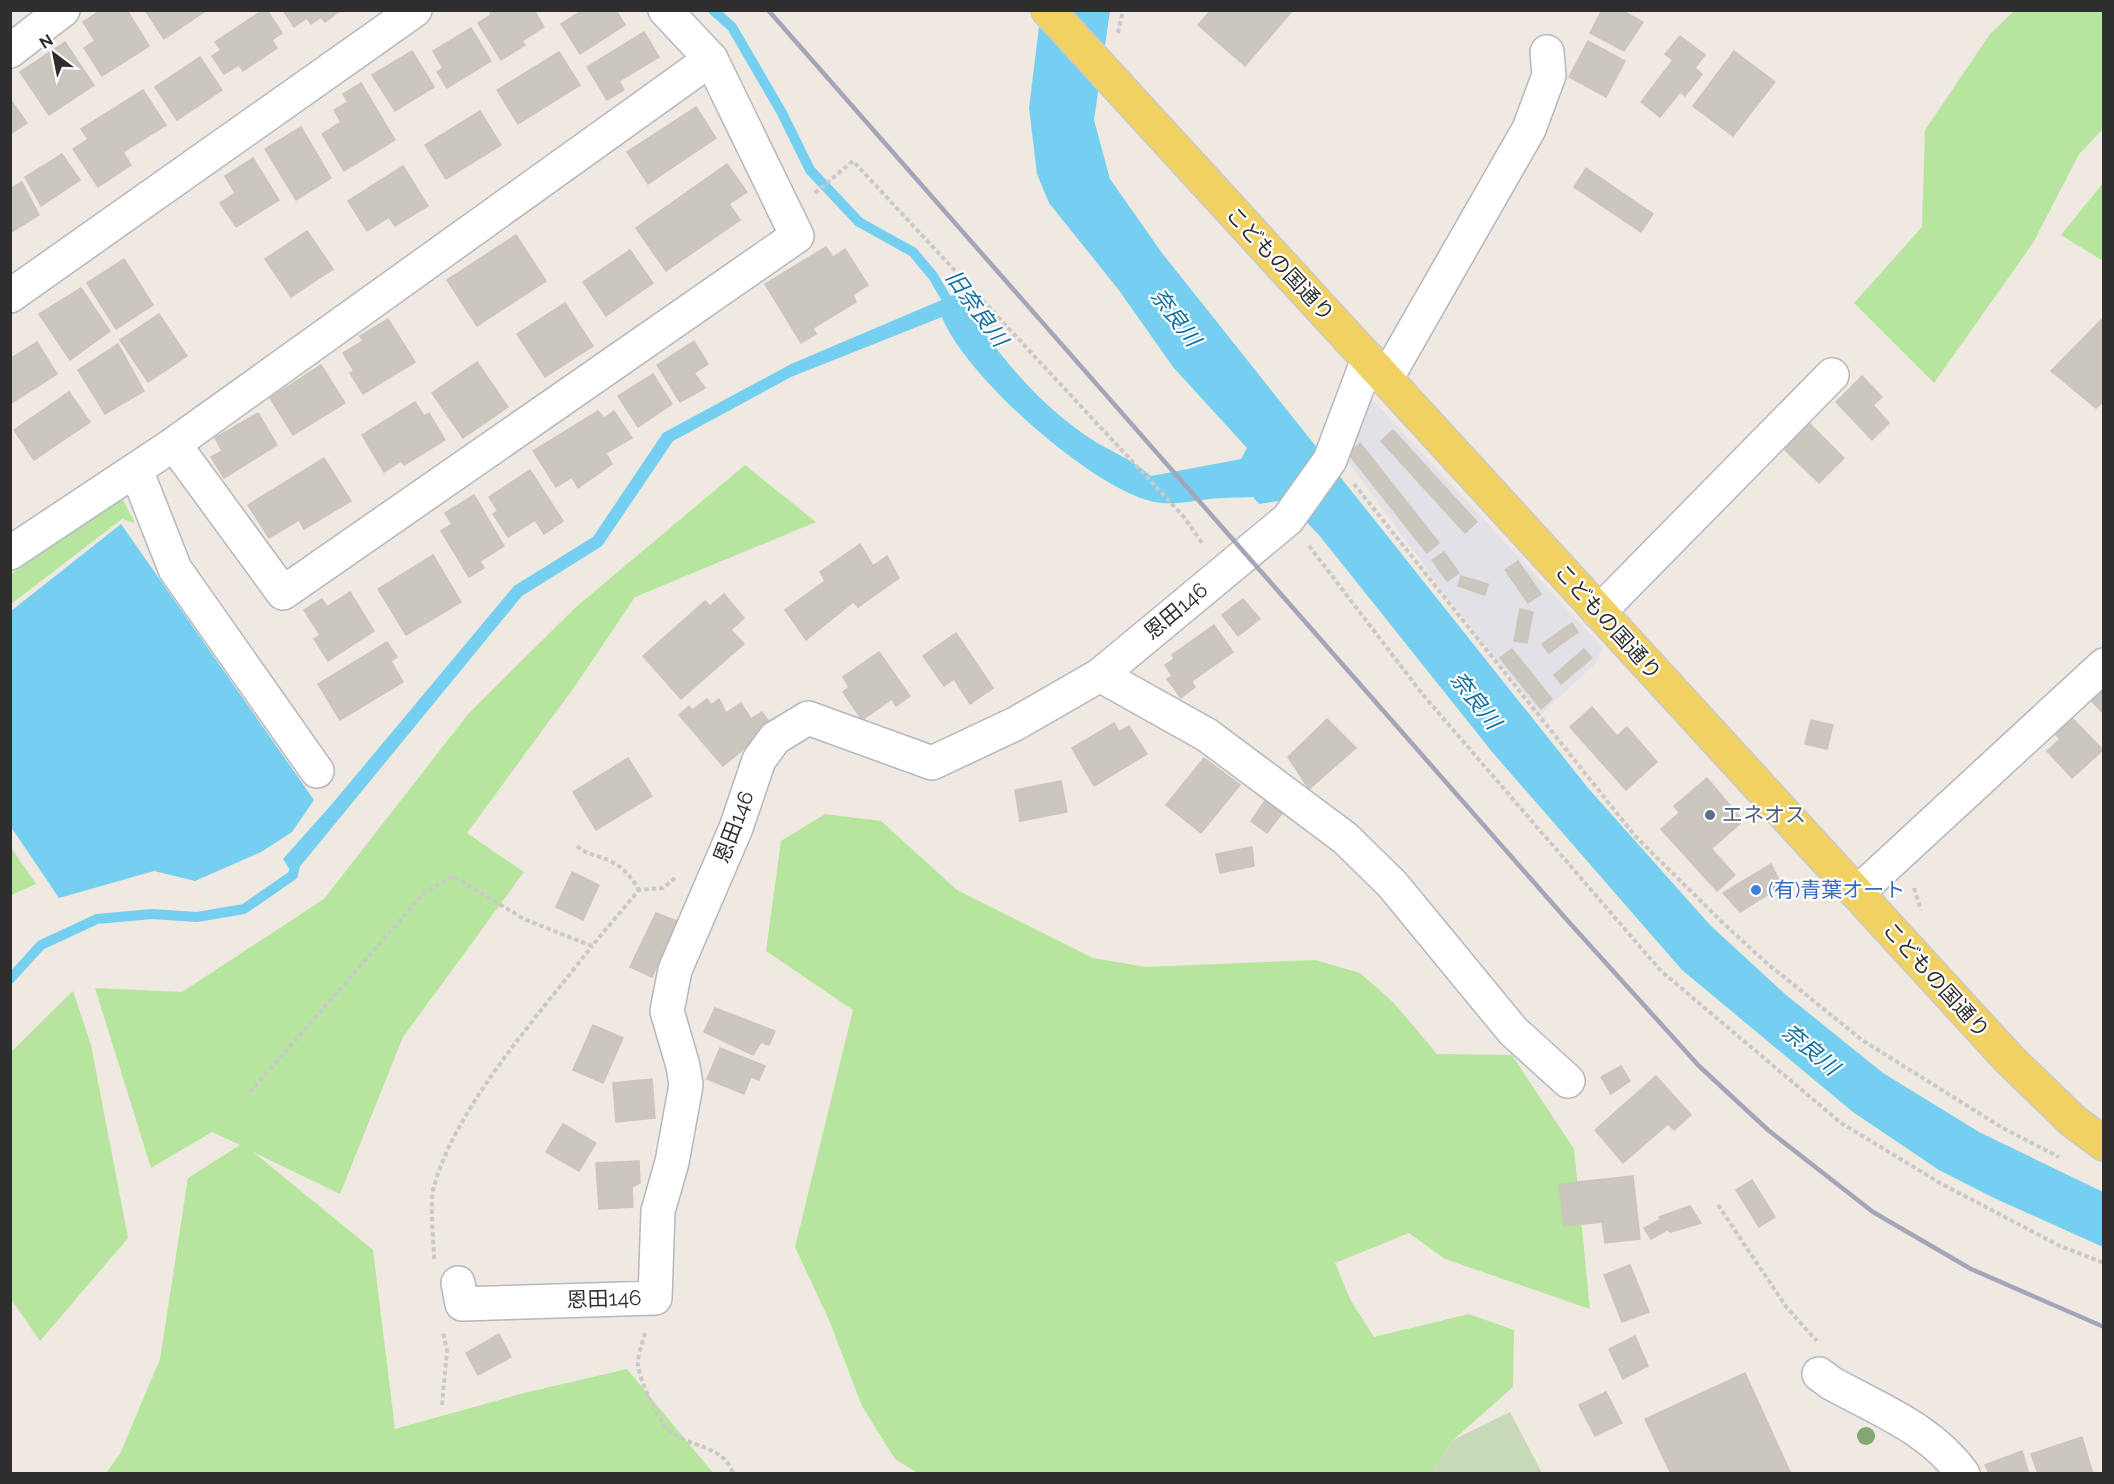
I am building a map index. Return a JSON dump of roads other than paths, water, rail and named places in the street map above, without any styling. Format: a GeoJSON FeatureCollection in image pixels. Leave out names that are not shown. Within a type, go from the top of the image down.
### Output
{"type":"FeatureCollection","features":[{"type":"Feature","properties":{"kind":"main road","name":"こどもの国通り"},"geometry":{"type":"LineString","coordinates":[[1048,10],[2009,1059],[2073,1121],[2103,1144]]}},
{"type":"Feature","properties":{"kind":"street"},"geometry":{"type":"LineString","coordinates":[[10,51],[63,10]]}},
{"type":"Feature","properties":{"kind":"street"},"geometry":{"type":"LineString","coordinates":[[10,296],[415,10]]}},
{"type":"Feature","properties":{"kind":"street"},"geometry":{"type":"LineString","coordinates":[[174,444],[283,593],[797,237],[711,59],[665,10]]}},
{"type":"Feature","properties":{"kind":"street","name":"恩田146"},"geometry":{"type":"LineString","coordinates":[[452,1302],[655,1298],[658,1211],[672,1162],[686,1085],[683,1066],[667,1011],[675,970],[736,828],[759,760],[764,752],[775,738],[808,718],[932,762],[1015,724],[1100,675],[1288,519],[1330,457],[1377,369],[1528,129],[1549,75],[1547,52]]}},
{"type":"Feature","properties":{"kind":"street"},"geometry":{"type":"LineString","coordinates":[[10,553],[174,444],[711,59]]}},
{"type":"Feature","properties":{"kind":"street"},"geometry":{"type":"LineString","coordinates":[[1599,612],[1832,375]]}},
{"type":"Feature","properties":{"kind":"street"},"geometry":{"type":"LineString","coordinates":[[136,470],[175,568],[317,771]]}},
{"type":"Feature","properties":{"kind":"street"},"geometry":{"type":"LineString","coordinates":[[1857,893],[2103,665]]}},
{"type":"Feature","properties":{"kind":"street"},"geometry":{"type":"LineString","coordinates":[[1100,675],[1207,735],[1345,838],[1392,884],[1513,1031],[1568,1081]]}},
{"type":"Feature","properties":{"kind":"street"},"geometry":{"type":"LineString","coordinates":[[1820,1359],[1831,1383],[1918,1430],[1948,1453],[1963,1473]]}},
{"type":"Feature","properties":{"kind":"water","name":"奈良川"},"geometry":{"type":"Polygon","coordinates":[[[1041,11],[1110,11],[1094,120],[1110,179],[1162,253],[1588,788],[1710,925],[1785,994],[1883,1073],[1979,1132],[2103,1192],[2103,1247],[1994,1198],[1939,1170],[1853,1112],[1682,970],[1493,753],[1319,535],[1285,500],[1259,504],[1253,497],[1167,503],[1154,502],[1128,493],[1065,453],[1002,398],[955,341],[942,317],[791,377],[673,441],[602,546],[522,596],[293,875],[283,859],[332,804],[514,586],[593,537],[663,433],[791,364],[958,293],[999,352],[1030,388],[1085,435],[1151,476],[1241,459],[1247,448],[1173,367],[1118,289],[1049,203],[1037,174],[1029,108],[1041,11]]]}},
{"type":"Feature","properties":{"kind":"water"},"geometry":{"type":"Polygon","coordinates":[[[121,524],[314,800],[292,832],[261,852],[195,881],[154,871],[59,898],[11,827],[11,611],[121,524]]]}},
{"type":"Feature","properties":{"kind":"waterway","name":"旧奈良川"},"geometry":{"type":"LineString","coordinates":[[713,10],[732,27],[782,113],[810,170],[859,222],[913,252],[933,276],[952,308]]}},
{"type":"Feature","properties":{"kind":"waterway"},"geometry":{"type":"LineString","coordinates":[[10,979],[41,945],[97,919],[152,914],[197,917],[244,909],[293,875],[296,861]]}},
{"type":"Feature","properties":{"kind":"railway"},"geometry":{"type":"LineString","coordinates":[[768,10],[1567,920],[1699,1066],[1768,1130],[1873,1212],[1971,1269],[2104,1327]]}},
{"type":"Feature","properties":{"kind":"place","name":"エネオス"},"geometry":{"type":"Point","coordinates":[1710,815]}},
{"type":"Feature","properties":{"kind":"place","name":"(有)青葉オート"},"geometry":{"type":"Point","coordinates":[1756,890]}}]}
